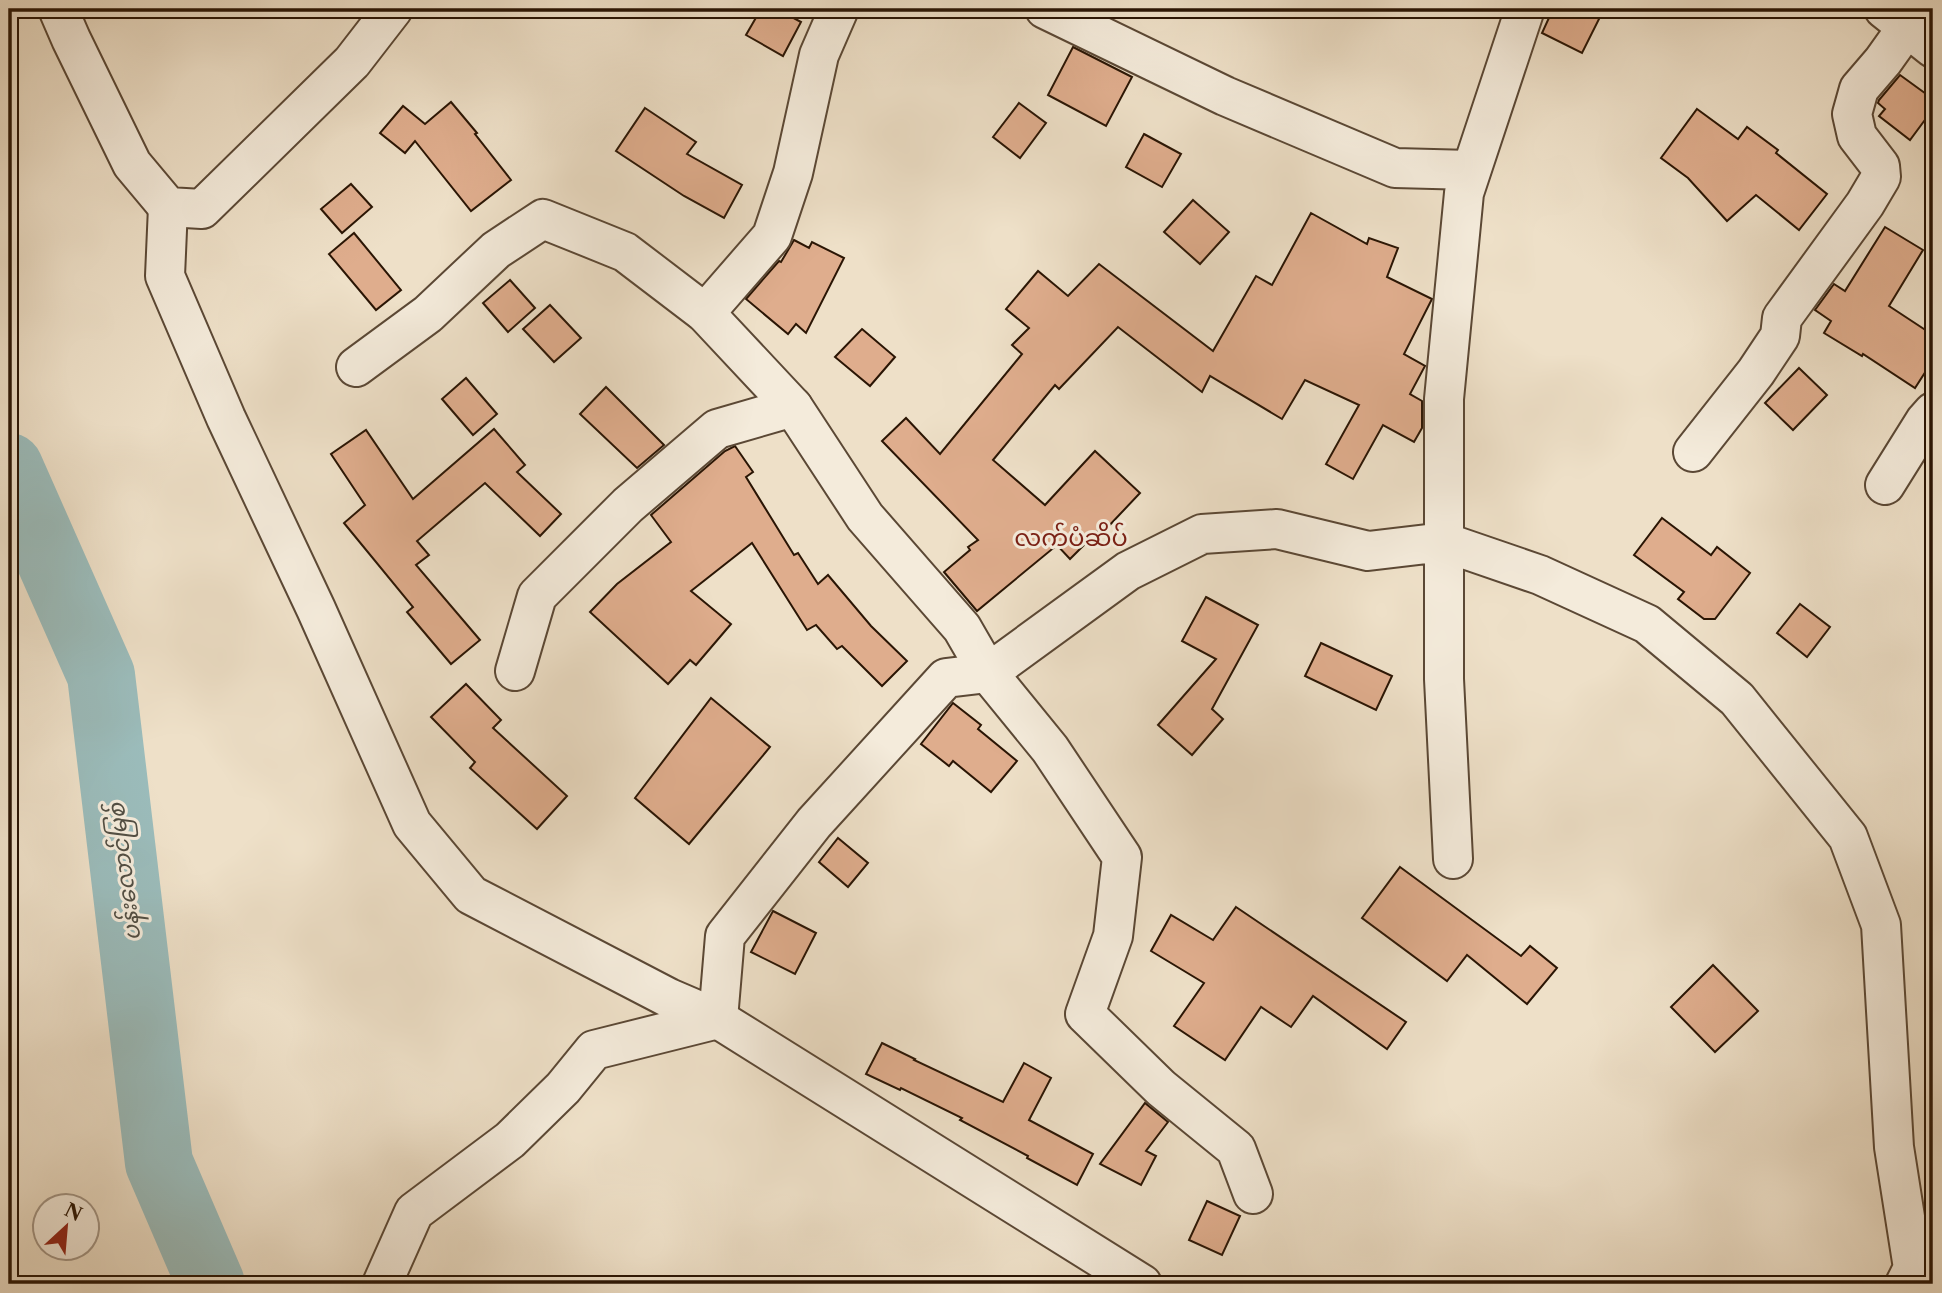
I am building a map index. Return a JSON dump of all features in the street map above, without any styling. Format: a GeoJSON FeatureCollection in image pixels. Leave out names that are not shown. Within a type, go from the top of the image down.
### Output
{"type":"FeatureCollection","features":[{"type":"Feature","properties":{"kind":"street"},"geometry":{"type":"LineString","coordinates":[[58,9],[132,164],[168,207],[165,276],[226,418],[412,824],[471,895],[669,998],[718,1019],[1142,1284]]}},
{"type":"Feature","properties":{"kind":"street"},"geometry":{"type":"LineString","coordinates":[[168,207],[202,209],[352,62],[393,9]]}},
{"type":"Feature","properties":{"kind":"street"},"geometry":{"type":"LineString","coordinates":[[705,313],[772,236],[793,173],[819,55],[838,9]]}},
{"type":"Feature","properties":{"kind":"street"},"geometry":{"type":"LineString","coordinates":[[1045,9],[1225,96],[1395,168],[1471,170]]}},
{"type":"Feature","properties":{"kind":"street"},"geometry":{"type":"LineString","coordinates":[[1453,859],[1444,679],[1444,399],[1464,193],[1525,9]]}},
{"type":"Feature","properties":{"kind":"street"},"geometry":{"type":"LineString","coordinates":[[1693,452],[1756,372],[1780,335],[1782,318],[1865,204],[1881,177],[1880,166],[1857,136],[1852,114],[1859,89],[1911,23]]}},
{"type":"Feature","properties":{"kind":"street"},"geometry":{"type":"LineString","coordinates":[[356,367],[428,314],[496,250],[543,219],[625,252],[705,313],[793,407],[864,517],[962,628],[988,673],[1050,749],[1122,857],[1113,936],[1085,1014],[1161,1088],[1236,1149],[1254,1194]]}},
{"type":"Feature","properties":{"kind":"street"},"geometry":{"type":"LineString","coordinates":[[515,671],[537,596],[628,505],[717,429],[793,407]]}},
{"type":"Feature","properties":{"kind":"street"},"geometry":{"type":"LineString","coordinates":[[1885,485],[1933,412]]}},
{"type":"Feature","properties":{"kind":"street"},"geometry":{"type":"LineString","coordinates":[[718,1019],[725,936],[814,823],[946,678],[988,673],[1128,571],[1202,534],[1277,529],[1368,551],[1444,542],[1540,575],[1647,624],[1737,699],[1848,837],[1881,925],[1894,1147],[1913,1268],[1905,1284]]}},
{"type":"Feature","properties":{"kind":"street"},"geometry":{"type":"LineString","coordinates":[[382,1284],[414,1212],[510,1140],[563,1088],[594,1050],[718,1019]]}},
{"type":"Feature","properties":{"kind":"building"},"geometry":{"type":"Polygon","coordinates":[[[761,9],[777,9],[801,22],[783,56],[746,35],[761,9]]]}},
{"type":"Feature","properties":{"kind":"building"},"geometry":{"type":"Polygon","coordinates":[[[1553,9],[1604,9],[1582,53],[1542,33],[1553,9]]]}},
{"type":"Feature","properties":{"kind":"building"},"geometry":{"type":"Polygon","coordinates":[[[1073,47],[1132,77],[1106,126],[1048,95],[1073,47]]]}},
{"type":"Feature","properties":{"kind":"building"},"geometry":{"type":"Polygon","coordinates":[[[1900,75],[1933,99],[1933,109],[1910,140],[1879,116],[1885,109],[1878,103],[1879,100],[1900,75]]]}},
{"type":"Feature","properties":{"kind":"building"},"geometry":{"type":"Polygon","coordinates":[[[451,102],[511,180],[471,211],[415,141],[405,153],[380,133],[403,106],[425,124],[451,102]]]}},
{"type":"Feature","properties":{"kind":"building"},"geometry":{"type":"Polygon","coordinates":[[[1019,103],[1046,123],[1020,158],[993,137],[1019,103]]]}},
{"type":"Feature","properties":{"kind":"building"},"geometry":{"type":"Polygon","coordinates":[[[645,108],[696,142],[687,154],[742,185],[724,218],[684,196],[616,151],[645,108]]]}},
{"type":"Feature","properties":{"kind":"building"},"geometry":{"type":"Polygon","coordinates":[[[1697,109],[1738,139],[1747,127],[1778,150],[1776,153],[1827,194],[1799,230],[1756,195],[1727,221],[1688,178],[1661,158],[1697,109]]]}},
{"type":"Feature","properties":{"kind":"building"},"geometry":{"type":"Polygon","coordinates":[[[1144,134],[1181,154],[1162,187],[1126,167],[1144,134]]]}},
{"type":"Feature","properties":{"kind":"building"},"geometry":{"type":"Polygon","coordinates":[[[351,184],[372,207],[342,233],[321,209],[351,184]]]}},
{"type":"Feature","properties":{"kind":"building"},"geometry":{"type":"Polygon","coordinates":[[[1193,200],[1229,232],[1200,264],[1164,232],[1193,200]]]}},
{"type":"Feature","properties":{"kind":"building"},"geometry":{"type":"Polygon","coordinates":[[[1311,213],[1367,244],[1369,238],[1398,248],[1387,277],[1432,299],[1404,354],[1425,366],[1410,394],[1422,401],[1422,428],[1414,442],[1383,425],[1353,479],[1326,464],[1359,405],[1305,380],[1282,419],[1210,376],[1202,392],[1118,327],[1059,389],[1055,385],[993,460],[1045,505],[1095,451],[1140,493],[1105,530],[1102,527],[1070,559],[1057,545],[977,611],[944,572],[978,540],[882,441],[906,418],[940,454],[1022,354],[1012,345],[1029,328],[1006,309],[1038,271],[1068,296],[1099,264],[1213,351],[1256,276],[1272,285],[1311,213]]]}},
{"type":"Feature","properties":{"kind":"building"},"geometry":{"type":"Polygon","coordinates":[[[1885,227],[1923,250],[1889,306],[1933,335],[1933,360],[1915,388],[1863,354],[1862,356],[1824,333],[1831,321],[1815,310],[1834,284],[1845,291],[1885,227]]]}},
{"type":"Feature","properties":{"kind":"building"},"geometry":{"type":"Polygon","coordinates":[[[354,233],[401,290],[376,310],[329,254],[354,233]]]}},
{"type":"Feature","properties":{"kind":"building"},"geometry":{"type":"Polygon","coordinates":[[[794,240],[809,248],[812,242],[844,258],[806,333],[796,324],[788,334],[746,299],[779,261],[781,262],[794,240]]]}},
{"type":"Feature","properties":{"kind":"building"},"geometry":{"type":"Polygon","coordinates":[[[510,280],[535,308],[508,332],[483,303],[510,280]]]}},
{"type":"Feature","properties":{"kind":"building"},"geometry":{"type":"Polygon","coordinates":[[[550,305],[581,338],[554,362],[523,329],[550,305]]]}},
{"type":"Feature","properties":{"kind":"building"},"geometry":{"type":"Polygon","coordinates":[[[862,329],[895,357],[870,386],[835,357],[862,329]]]}},
{"type":"Feature","properties":{"kind":"building"},"geometry":{"type":"Polygon","coordinates":[[[1799,368],[1827,395],[1793,430],[1765,403],[1799,368]]]}},
{"type":"Feature","properties":{"kind":"building"},"geometry":{"type":"Polygon","coordinates":[[[466,378],[497,414],[473,435],[442,399],[466,378]]]}},
{"type":"Feature","properties":{"kind":"building"},"geometry":{"type":"Polygon","coordinates":[[[606,387],[664,445],[637,468],[580,414],[606,387]]]}},
{"type":"Feature","properties":{"kind":"building"},"geometry":{"type":"Polygon","coordinates":[[[494,429],[525,465],[517,472],[561,514],[540,536],[485,483],[417,541],[429,555],[416,565],[480,640],[451,664],[407,612],[413,607],[344,523],[365,505],[331,454],[366,430],[413,499],[494,429]]]}},
{"type":"Feature","properties":{"kind":"building"},"geometry":{"type":"Polygon","coordinates":[[[735,446],[753,472],[746,477],[794,555],[798,553],[818,584],[828,575],[871,626],[907,661],[882,686],[842,646],[837,649],[816,625],[807,630],[752,543],[691,591],[731,624],[696,665],[690,660],[668,684],[590,612],[617,584],[671,542],[651,515],[725,451],[735,446]]]}},
{"type":"Feature","properties":{"kind":"building"},"geometry":{"type":"Polygon","coordinates":[[[1662,518],[1711,555],[1717,547],[1750,573],[1715,619],[1704,619],[1678,599],[1684,592],[1634,555],[1662,518]]]}},
{"type":"Feature","properties":{"kind":"building"},"geometry":{"type":"Polygon","coordinates":[[[1206,597],[1258,625],[1212,709],[1223,719],[1192,755],[1158,725],[1216,659],[1182,641],[1206,597]]]}},
{"type":"Feature","properties":{"kind":"building"},"geometry":{"type":"Polygon","coordinates":[[[1800,604],[1830,627],[1807,657],[1777,633],[1800,604]]]}},
{"type":"Feature","properties":{"kind":"building"},"geometry":{"type":"Polygon","coordinates":[[[1321,643],[1392,676],[1376,710],[1305,676],[1321,643]]]}},
{"type":"Feature","properties":{"kind":"building"},"geometry":{"type":"Polygon","coordinates":[[[466,684],[501,720],[493,728],[567,796],[537,829],[470,768],[475,762],[431,717],[466,684]]]}},
{"type":"Feature","properties":{"kind":"building"},"geometry":{"type":"Polygon","coordinates":[[[711,698],[770,747],[689,844],[635,798],[711,698]]]}},
{"type":"Feature","properties":{"kind":"building"},"geometry":{"type":"Polygon","coordinates":[[[953,703],[981,725],[978,729],[1017,761],[991,792],[953,761],[949,766],[921,744],[953,703]]]}},
{"type":"Feature","properties":{"kind":"building"},"geometry":{"type":"Polygon","coordinates":[[[838,838],[868,863],[848,887],[819,862],[838,838]]]}},
{"type":"Feature","properties":{"kind":"building"},"geometry":{"type":"Polygon","coordinates":[[[1400,867],[1521,956],[1530,946],[1557,968],[1527,1004],[1467,955],[1447,981],[1362,918],[1400,867]]]}},
{"type":"Feature","properties":{"kind":"building"},"geometry":{"type":"Polygon","coordinates":[[[1236,907],[1406,1022],[1387,1049],[1313,996],[1291,1027],[1261,1007],[1225,1060],[1174,1026],[1204,983],[1151,951],[1171,915],[1213,940],[1236,907]]]}},
{"type":"Feature","properties":{"kind":"building"},"geometry":{"type":"Polygon","coordinates":[[[773,911],[816,933],[795,974],[751,952],[773,911]]]}},
{"type":"Feature","properties":{"kind":"building"},"geometry":{"type":"Polygon","coordinates":[[[1713,965],[1758,1011],[1715,1052],[1671,1007],[1713,965]]]}},
{"type":"Feature","properties":{"kind":"building"},"geometry":{"type":"Polygon","coordinates":[[[882,1043],[1003,1102],[1024,1063],[1051,1078],[1029,1120],[1093,1154],[1077,1185],[960,1120],[962,1118],[866,1074],[882,1043]]]}},
{"type":"Feature","properties":{"kind":"building"},"geometry":{"type":"Polygon","coordinates":[[[1145,1103],[1168,1122],[1146,1151],[1156,1156],[1141,1185],[1100,1164],[1145,1103]]]}},
{"type":"Feature","properties":{"kind":"building"},"geometry":{"type":"Polygon","coordinates":[[[1207,1201],[1240,1216],[1222,1255],[1189,1240],[1207,1201]]]}},
{"type":"Feature","properties":{"kind":"waterway","name":"ပန်းလောင်မြစ်"},"geometry":{"type":"LineString","coordinates":[[9,467],[101,675],[159,1163],[211,1284]]}},
{"type":"Feature","properties":{"kind":"district","name":"လက်ပံဆိပ်"},"geometry":{"type":"Point","coordinates":[1071,538]}}]}
